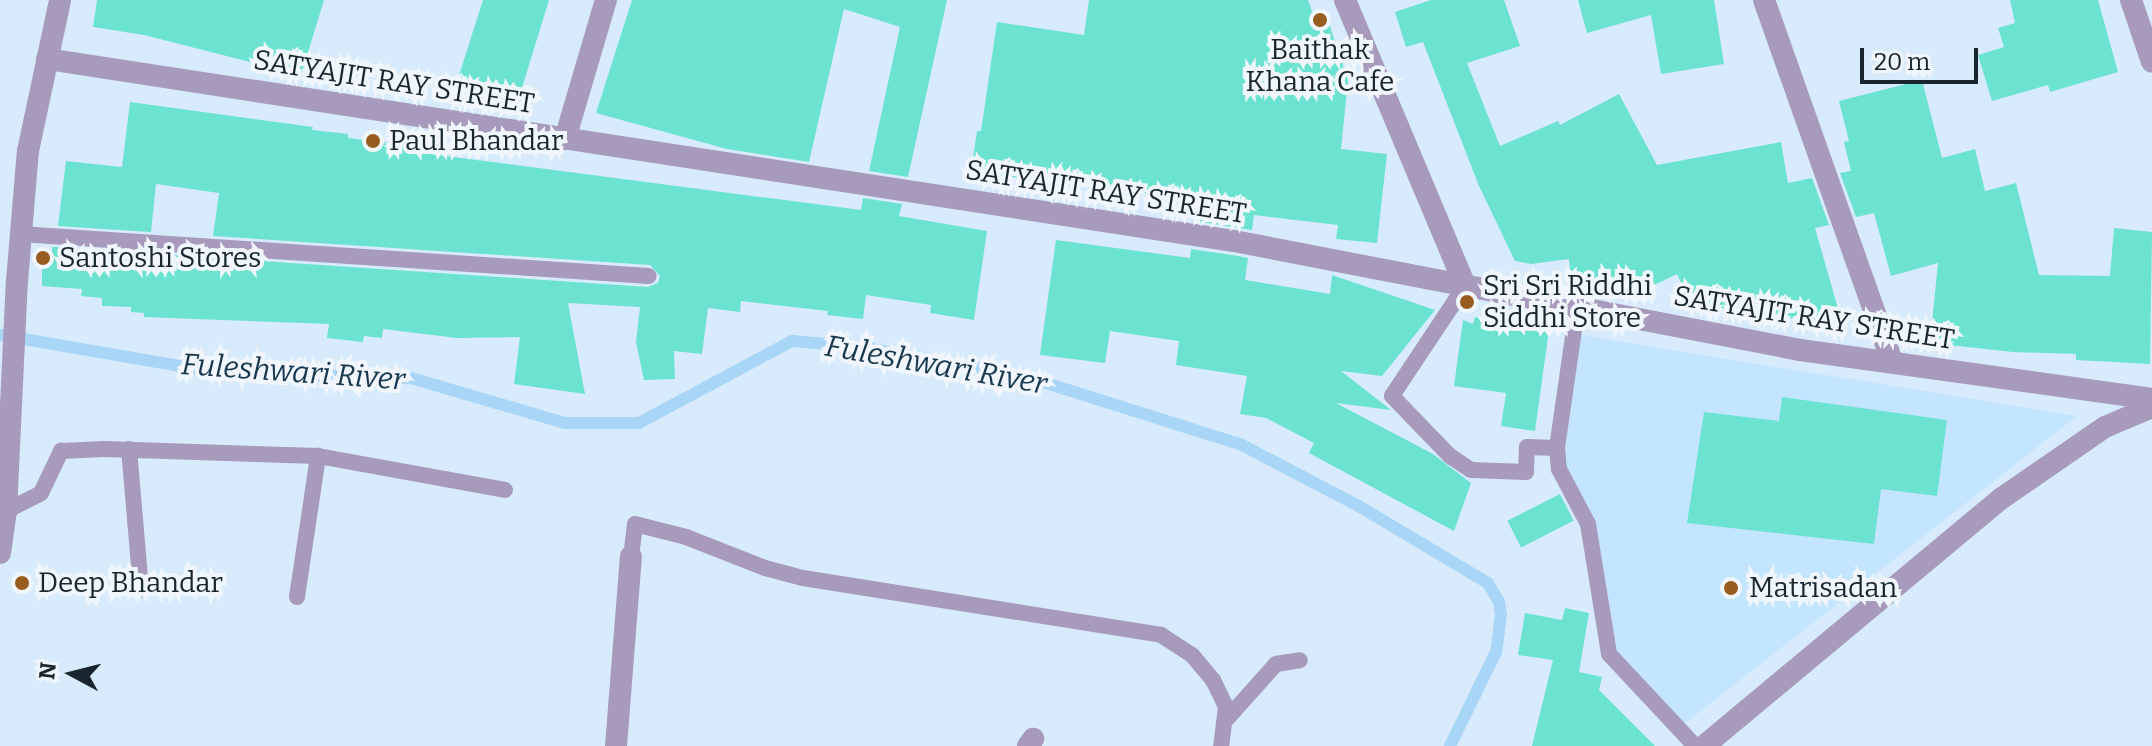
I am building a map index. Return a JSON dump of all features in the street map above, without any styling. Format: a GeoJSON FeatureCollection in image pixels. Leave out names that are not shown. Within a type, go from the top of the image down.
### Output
{"type":"FeatureCollection","features":[{"type":"Feature","properties":{"kind":"street"},"geometry":{"type":"LineString","coordinates":[[0,553],[6,511],[17,281],[28,151],[60,0]]}},
{"type":"Feature","properties":{"kind":"street"},"geometry":{"type":"LineString","coordinates":[[565,139],[606,0]]}},
{"type":"Feature","properties":{"kind":"street"},"geometry":{"type":"LineString","coordinates":[[1345,0],[1465,286]]}},
{"type":"Feature","properties":{"kind":"street"},"geometry":{"type":"LineString","coordinates":[[1764,0],[1892,361]]}},
{"type":"Feature","properties":{"kind":"street"},"geometry":{"type":"LineString","coordinates":[[2131,0],[2152,62]]}},
{"type":"Feature","properties":{"kind":"street","name":"SATYAJIT RAY STREET"},"geometry":{"type":"LineString","coordinates":[[47,59],[1234,241],[1800,350],[2152,399]]}},
{"type":"Feature","properties":{"kind":"street"},"geometry":{"type":"LineString","coordinates":[[1704,746],[2002,498],[2105,427],[2152,407]]}},
{"type":"Feature","properties":{"kind":"street"},"geometry":{"type":"LineString","coordinates":[[616,746],[631,557]]}},
{"type":"Feature","properties":{"kind":"lane"},"geometry":{"type":"LineString","coordinates":[[20,234],[649,276]]}},
{"type":"Feature","properties":{"kind":"lane"},"geometry":{"type":"LineString","coordinates":[[1465,286],[1392,396],[1450,456],[1471,470],[1526,472],[1527,447],[1557,448]]}},
{"type":"Feature","properties":{"kind":"lane"},"geometry":{"type":"LineString","coordinates":[[1577,309],[1557,448],[1559,469],[1588,524],[1609,654],[1695,746]]}},
{"type":"Feature","properties":{"kind":"lane"},"geometry":{"type":"LineString","coordinates":[[129,449],[141,589]]}},
{"type":"Feature","properties":{"kind":"lane"},"geometry":{"type":"LineString","coordinates":[[6,511],[41,493],[61,451],[129,449],[318,456],[505,490]]}},
{"type":"Feature","properties":{"kind":"lane"},"geometry":{"type":"LineString","coordinates":[[297,597],[318,456]]}},
{"type":"Feature","properties":{"kind":"lane"},"geometry":{"type":"LineString","coordinates":[[631,557],[635,524],[686,537],[765,568],[803,578],[1161,635],[1192,655],[1213,680],[1226,707],[1221,746]]}},
{"type":"Feature","properties":{"kind":"lane"},"geometry":{"type":"LineString","coordinates":[[1225,721],[1276,664],[1300,660]]}},
{"type":"Feature","properties":{"kind":"shaded area","name":"Matrisadan"},"geometry":{"type":"Polygon","coordinates":[[[1580,335],[2077,416],[1684,724],[1615,652],[1593,523],[1563,467],[1580,335]]]}},
{"type":"Feature","properties":{"kind":"building"},"geometry":{"type":"Polygon","coordinates":[[[97,0],[324,0],[301,75],[144,35],[93,27],[97,0]]]}},
{"type":"Feature","properties":{"kind":"building"},"geometry":{"type":"Polygon","coordinates":[[[483,0],[549,0],[517,104],[456,85],[483,0]]]}},
{"type":"Feature","properties":{"kind":"building"},"geometry":{"type":"Polygon","coordinates":[[[632,0],[947,0],[908,177],[869,171],[900,27],[844,9],[809,162],[727,149],[596,113],[632,0]]]}},
{"type":"Feature","properties":{"kind":"building"},"geometry":{"type":"Polygon","coordinates":[[[1089,0],[1308,0],[1312,11],[1325,12],[1348,80],[1341,149],[1387,154],[1377,243],[1336,239],[1338,225],[1254,215],[1252,230],[1195,221],[1198,199],[1135,192],[1135,188],[1041,174],[1040,180],[971,172],[977,131],[981,131],[997,22],[1084,35],[1089,0]]]}},
{"type":"Feature","properties":{"kind":"building"},"geometry":{"type":"Polygon","coordinates":[[[1431,0],[1504,0],[1520,46],[1467,63],[1500,146],[1558,121],[1560,125],[1619,94],[1657,165],[1781,142],[1788,183],[1812,178],[1829,225],[1815,228],[1843,326],[1707,306],[1700,292],[1688,298],[1677,274],[1640,292],[1634,281],[1571,279],[1569,259],[1531,264],[1515,261],[1479,186],[1423,42],[1406,47],[1395,12],[1431,0]]]}},
{"type":"Feature","properties":{"kind":"building"},"geometry":{"type":"Polygon","coordinates":[[[1578,0],[1714,0],[1724,64],[1661,74],[1651,15],[1587,33],[1578,0]]]}},
{"type":"Feature","properties":{"kind":"building"},"geometry":{"type":"Polygon","coordinates":[[[2010,0],[2098,0],[2118,72],[2050,92],[2048,85],[1992,101],[1978,55],[2004,47],[1998,28],[2015,23],[2010,0]]]}},
{"type":"Feature","properties":{"kind":"building"},"geometry":{"type":"Polygon","coordinates":[[[1922,80],[1942,158],[1975,149],[1985,191],[2016,183],[2039,275],[2110,276],[2114,228],[2152,232],[2150,364],[2076,360],[2076,354],[2013,352],[1930,343],[1938,263],[1891,276],[1874,213],[1856,217],[1840,173],[1851,171],[1844,142],[1849,141],[1839,101],[1922,80]]]}},
{"type":"Feature","properties":{"kind":"building"},"geometry":{"type":"Polygon","coordinates":[[[130,102],[313,127],[312,130],[348,134],[348,138],[424,147],[423,153],[861,210],[863,198],[902,204],[899,216],[987,231],[974,320],[930,313],[931,305],[866,295],[863,319],[827,315],[828,311],[741,301],[740,312],[708,308],[702,354],[674,351],[675,379],[644,380],[636,342],[640,307],[568,303],[585,394],[514,384],[520,337],[457,338],[383,329],[382,338],[364,336],[363,342],[327,338],[329,324],[144,317],[144,313],[131,312],[131,307],[102,306],[102,298],[81,296],[82,289],[42,286],[42,256],[52,256],[52,247],[56,247],[648,287],[658,283],[660,276],[650,265],[213,236],[219,193],[156,184],[151,232],[58,226],[66,161],[122,167],[130,102]]]}},
{"type":"Feature","properties":{"kind":"building"},"geometry":{"type":"Polygon","coordinates":[[[1056,240],[1190,258],[1191,249],[1232,255],[1248,258],[1245,280],[1330,294],[1332,275],[1435,310],[1382,376],[1341,371],[1391,410],[1336,403],[1433,454],[1471,483],[1454,531],[1309,453],[1314,443],[1266,418],[1240,414],[1247,376],[1176,365],[1179,341],[1110,331],[1105,363],[1040,355],[1056,240]]]}},
{"type":"Feature","properties":{"kind":"building"},"geometry":{"type":"Polygon","coordinates":[[[1475,317],[1549,330],[1535,431],[1501,426],[1506,393],[1454,386],[1463,320],[1473,324],[1475,317]]]}},
{"type":"Feature","properties":{"kind":"building"},"geometry":{"type":"Polygon","coordinates":[[[1782,397],[1947,420],[1937,496],[1881,489],[1874,544],[1687,523],[1704,412],[1779,421],[1782,397]]]}},
{"type":"Feature","properties":{"kind":"building"},"geometry":{"type":"Polygon","coordinates":[[[1560,494],[1574,521],[1521,548],[1507,521],[1560,494]]]}},
{"type":"Feature","properties":{"kind":"building"},"geometry":{"type":"Polygon","coordinates":[[[1565,608],[1589,613],[1579,672],[1602,677],[1599,690],[1655,746],[1532,746],[1553,660],[1518,655],[1525,613],[1562,620],[1565,608]]]}},
{"type":"Feature","properties":{"kind":"waterway","name":"Fuleshwari River"},"geometry":{"type":"LineString","coordinates":[[0,335],[220,373],[411,378],[565,423],[639,423],[792,341],[860,347],[1030,378],[1242,445],[1357,505],[1488,583],[1499,602],[1501,614],[1496,652],[1450,746]]}},
{"type":"Feature","properties":{"kind":"place","name":"Baithak Khana Cafe"},"geometry":{"type":"Point","coordinates":[1320,20]}},
{"type":"Feature","properties":{"kind":"place","name":"Paul Bhandar"},"geometry":{"type":"Point","coordinates":[373,141]}},
{"type":"Feature","properties":{"kind":"place","name":"Santoshi Stores"},"geometry":{"type":"Point","coordinates":[43,258]}},
{"type":"Feature","properties":{"kind":"place","name":"Sri Sri Riddhi Siddhi Store"},"geometry":{"type":"Point","coordinates":[1467,302]}},
{"type":"Feature","properties":{"kind":"place","name":"Deep Bhandar"},"geometry":{"type":"Point","coordinates":[22,583]}},
{"type":"Feature","properties":{"kind":"place","name":"Matrisadan"},"geometry":{"type":"Point","coordinates":[1731,588]}}]}
